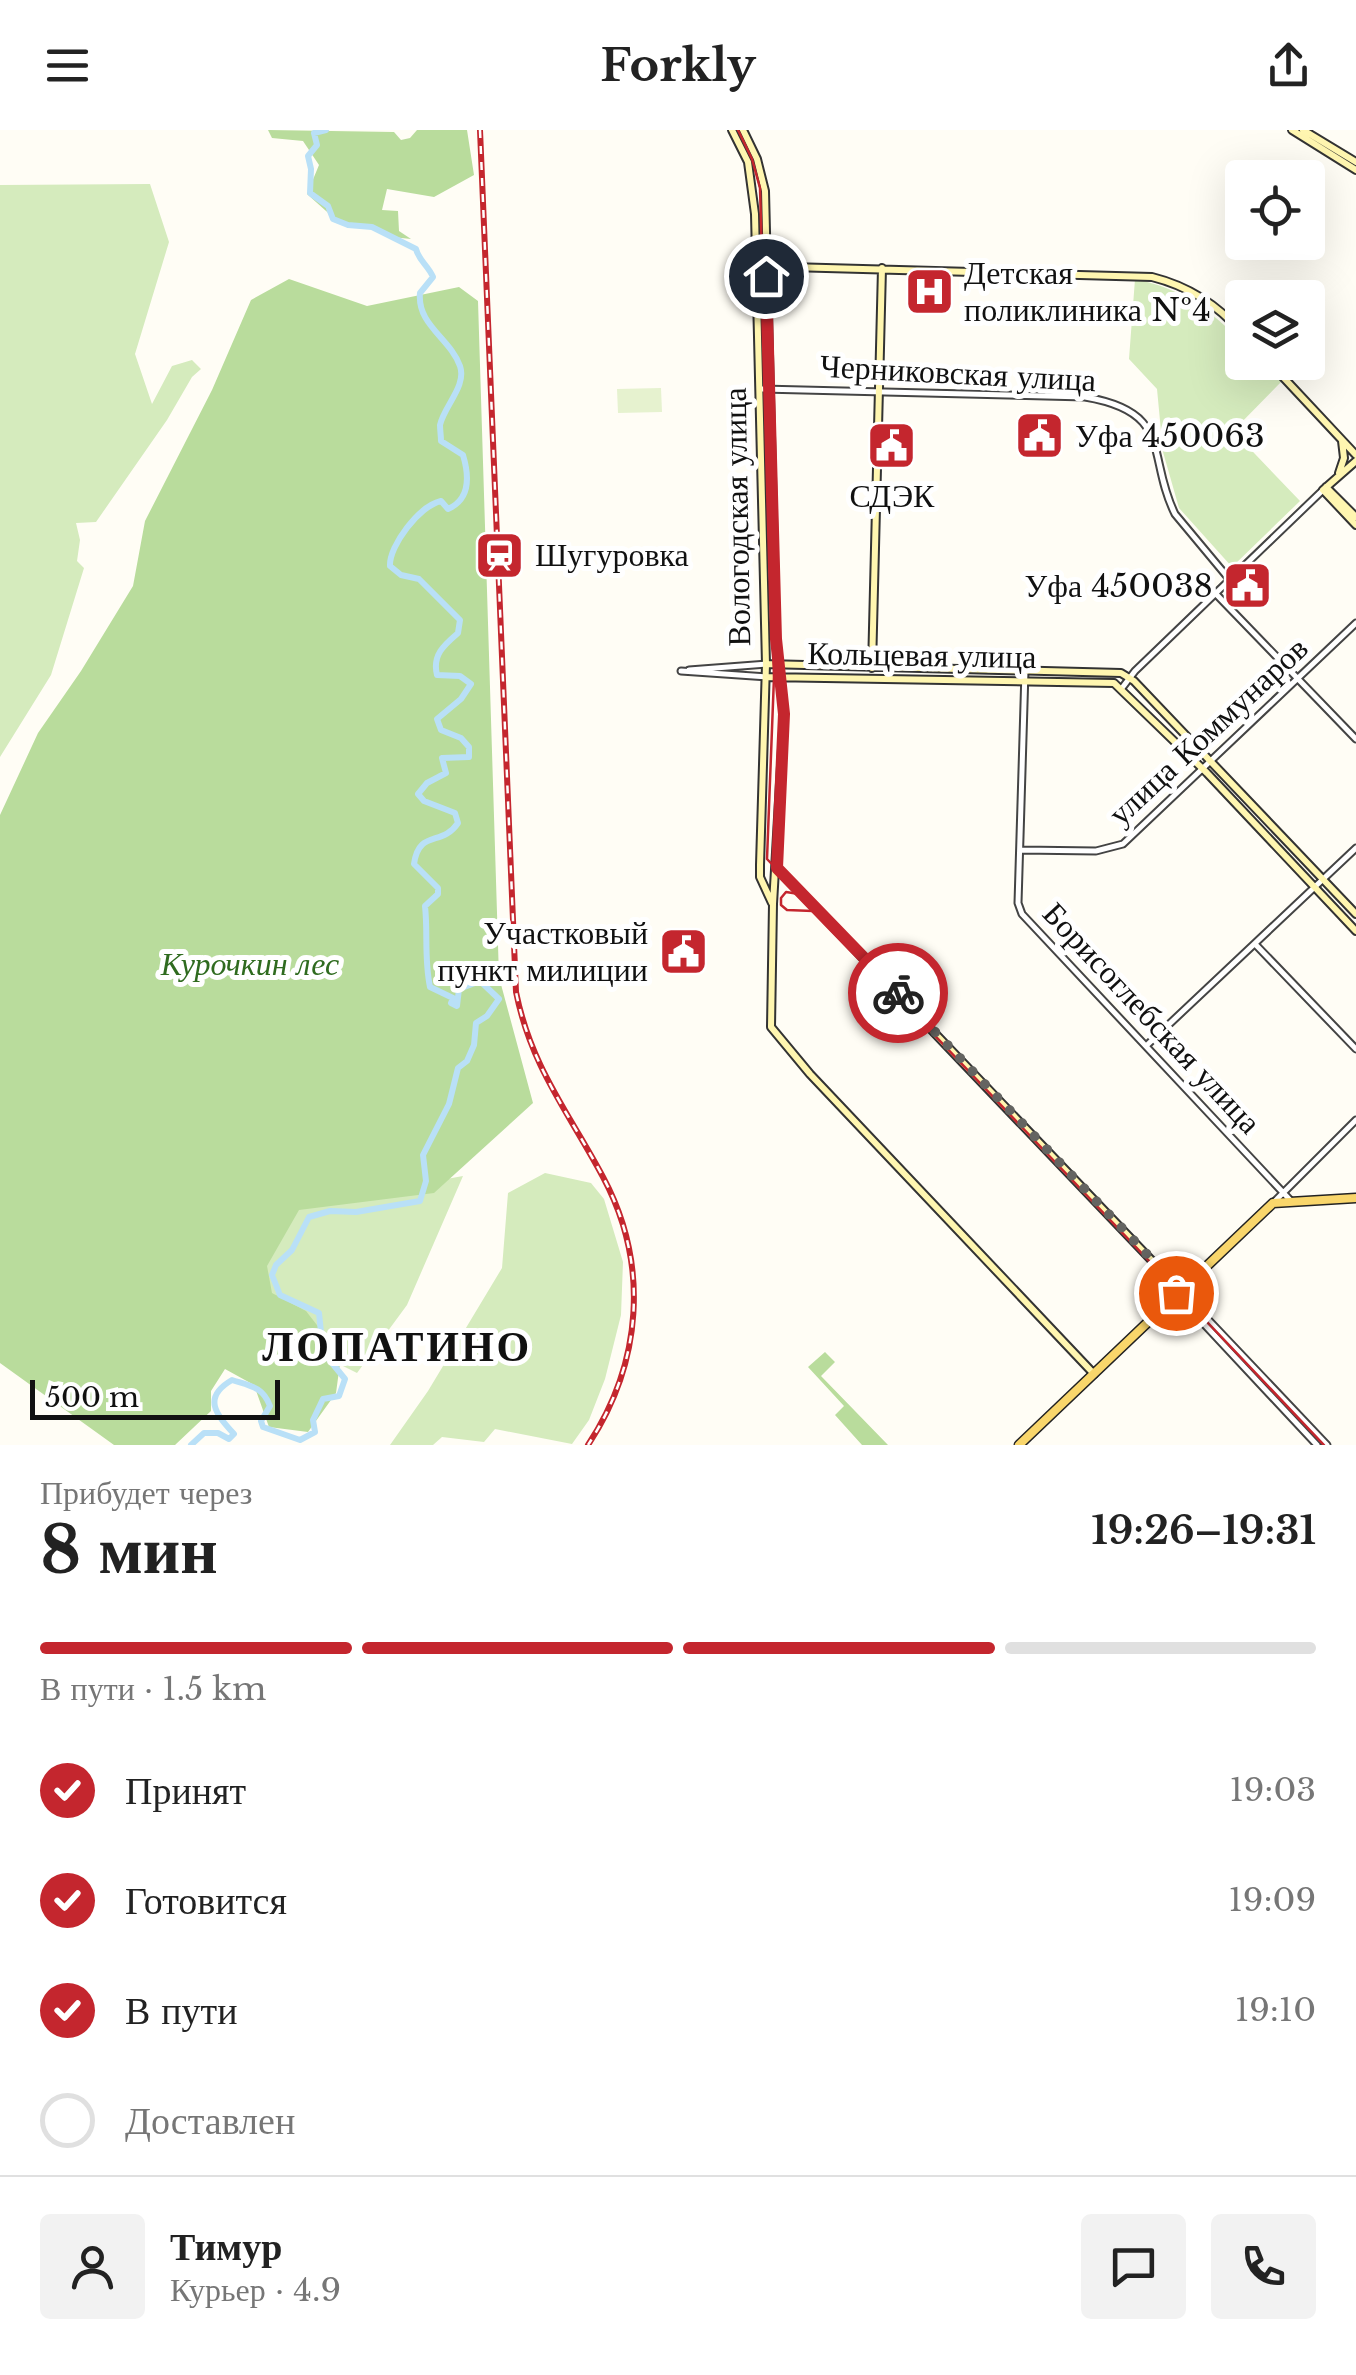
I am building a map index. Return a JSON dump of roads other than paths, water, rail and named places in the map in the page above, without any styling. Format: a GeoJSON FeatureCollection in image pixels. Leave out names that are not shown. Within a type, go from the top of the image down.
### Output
{"type":"FeatureCollection","features":[{"type":"Feature","properties":{"kind":"main road","name":"Вологодская улица"},"geometry":{"type":"LineString","coordinates":[[732,130],[748,162],[752,188],[766,664],[760,877],[773,904]]}},
{"type":"Feature","properties":{"kind":"main road","name":"Вологодская улица"},"geometry":{"type":"LineString","coordinates":[[743,130],[757,159],[765,190],[779,664],[784,714],[769,1020],[777,1038],[1094,1374]]}},
{"type":"Feature","properties":{"kind":"main road"},"geometry":{"type":"LineString","coordinates":[[1292,130],[1356,170]]}},
{"type":"Feature","properties":{"kind":"main road"},"geometry":{"type":"LineString","coordinates":[[1303,130],[1356,162]]}},
{"type":"Feature","properties":{"kind":"main road"},"geometry":{"type":"LineString","coordinates":[[756,266],[1152,276],[1190,290],[1225,317]]}},
{"type":"Feature","properties":{"kind":"main road"},"geometry":{"type":"LineString","coordinates":[[872,668],[882,268]]}},
{"type":"Feature","properties":{"kind":"main road"},"geometry":{"type":"LineString","coordinates":[[1286,380],[1356,458],[1325,488]]}},
{"type":"Feature","properties":{"kind":"main road"},"geometry":{"type":"LineString","coordinates":[[1337,477],[1344,458],[1342,440]]}},
{"type":"Feature","properties":{"kind":"main road"},"geometry":{"type":"LineString","coordinates":[[1325,488],[1356,517]]}},
{"type":"Feature","properties":{"kind":"main road"},"geometry":{"type":"LineString","coordinates":[[1325,488],[1356,525]]}},
{"type":"Feature","properties":{"kind":"main road","name":"Кольцевая улица"},"geometry":{"type":"LineString","coordinates":[[766,664],[1115,672],[1130,678]]}},
{"type":"Feature","properties":{"kind":"main road","name":"Кольцевая улица"},"geometry":{"type":"LineString","coordinates":[[766,677],[1114,683],[1122,688]]}},
{"type":"Feature","properties":{"kind":"main road"},"geometry":{"type":"LineString","coordinates":[[1130,678],[1356,914]]}},
{"type":"Feature","properties":{"kind":"main road"},"geometry":{"type":"LineString","coordinates":[[1122,688],[1356,932]]}},
{"type":"Feature","properties":{"kind":"main road"},"geometry":{"type":"LineString","coordinates":[[777,868],[1178,1291]]}},
{"type":"Feature","properties":{"kind":"main road"},"geometry":{"type":"LineString","coordinates":[[1019,1445],[1273,1202],[1356,1198]]}},
{"type":"Feature","properties":{"kind":"street","name":"Черниковская улица"},"geometry":{"type":"LineString","coordinates":[[760,389],[1085,396],[1122,408],[1152,433],[1176,514],[1230,580]]}},
{"type":"Feature","properties":{"kind":"street"},"geometry":{"type":"LineString","coordinates":[[1122,688],[1325,488]]}},
{"type":"Feature","properties":{"kind":"street"},"geometry":{"type":"LineString","coordinates":[[1216,594],[1356,739]]}},
{"type":"Feature","properties":{"kind":"street","name":"улица Коммунаров"},"geometry":{"type":"LineString","coordinates":[[1021,850],[1096,851],[1124,844],[1356,624]]}},
{"type":"Feature","properties":{"kind":"street","name":"Кольцевая улица"},"geometry":{"type":"LineString","coordinates":[[766,664],[680,670],[766,677]]}},
{"type":"Feature","properties":{"kind":"street","name":"Борисоглебская улица"},"geometry":{"type":"LineString","coordinates":[[1025,671],[1018,904],[1022,914],[1292,1201]]}},
{"type":"Feature","properties":{"kind":"street"},"geometry":{"type":"LineString","coordinates":[[1146,1046],[1356,848]]}},
{"type":"Feature","properties":{"kind":"street"},"geometry":{"type":"LineString","coordinates":[[1255,944],[1356,1049]]}},
{"type":"Feature","properties":{"kind":"street"},"geometry":{"type":"LineString","coordinates":[[1273,1202],[1356,1120]]}},
{"type":"Feature","properties":{"kind":"street"},"geometry":{"type":"LineString","coordinates":[[1178,1291],[1317,1445]]}},
{"type":"Feature","properties":{"kind":"street"},"geometry":{"type":"LineString","coordinates":[[1178,1291],[1328,1445]]}},
{"type":"Feature","properties":{"kind":"waterway","name":"Шугуровка"},"geometry":{"type":"LineString","coordinates":[[191,1445],[204,1433],[218,1433],[229,1439],[234,1434],[215,1407],[217,1393],[232,1380],[264,1395],[270,1406],[261,1421],[263,1427],[300,1440],[315,1432],[313,1420],[323,1399],[339,1396],[345,1379],[323,1352],[319,1313],[280,1295],[272,1275],[276,1265],[292,1250],[309,1217],[420,1201],[426,1181],[423,1155],[449,1104],[458,1068],[467,1061],[474,1045],[476,1023],[487,1016],[499,999],[480,981],[459,989],[457,1006],[451,1003],[453,998],[430,987],[425,906],[438,894],[438,888],[414,864],[421,846],[445,835],[458,823],[455,813],[424,801],[418,794],[427,783],[446,773],[442,758],[469,757],[469,747],[461,738],[441,730],[437,719],[461,699],[471,684],[460,676],[437,675],[438,656],[458,633],[460,620],[419,579],[401,575],[390,566],[394,548],[415,518],[441,501],[448,509],[464,493],[467,478],[463,455],[441,441],[440,427],[458,388],[460,366],[420,304],[420,293],[433,277],[416,249],[372,227],[333,219],[328,206],[310,193],[308,156],[317,145],[314,133],[326,130]]}},
{"type":"Feature","properties":{"kind":"tram line"},"geometry":{"type":"LineString","coordinates":[[738,130],[760,188],[774,677],[767,859],[1324,1445]]}},
{"type":"Feature","properties":{"kind":"tram line"},"geometry":{"type":"LineString","coordinates":[[799,894],[786,892],[781,905],[787,910],[813,911]]}},
{"type":"Feature","properties":{"kind":"railway"},"geometry":{"type":"LineString","coordinates":[[480,130],[516,992],[541,1067],[618,1210],[633,1279],[629,1347],[620,1381],[588,1445]]}},
{"type":"Feature","properties":{"kind":"place","name":"Детская поликлиника №4"},"geometry":{"type":"Point","coordinates":[929,291]}},
{"type":"Feature","properties":{"kind":"place","name":"Уфа 450063"},"geometry":{"type":"Point","coordinates":[1040,436]}},
{"type":"Feature","properties":{"kind":"place","name":"СДЭК"},"geometry":{"type":"Point","coordinates":[892,446]}},
{"type":"Feature","properties":{"kind":"place","name":"Шугуровка"},"geometry":{"type":"Point","coordinates":[500,555]}},
{"type":"Feature","properties":{"kind":"place","name":"Уфа 450038"},"geometry":{"type":"Point","coordinates":[1248,586]}},
{"type":"Feature","properties":{"kind":"place","name":"Участковый пункт милиции"},"geometry":{"type":"Point","coordinates":[683,951]}},
{"type":"Feature","properties":{"kind":"district","name":"ЛОПАТИНО"},"geometry":{"type":"Point","coordinates":[397,1346]}},
{"type":"Feature","properties":{"kind":"park label","name":"Курочкин лес"},"geometry":{"type":"Point","coordinates":[250,964]}}]}
